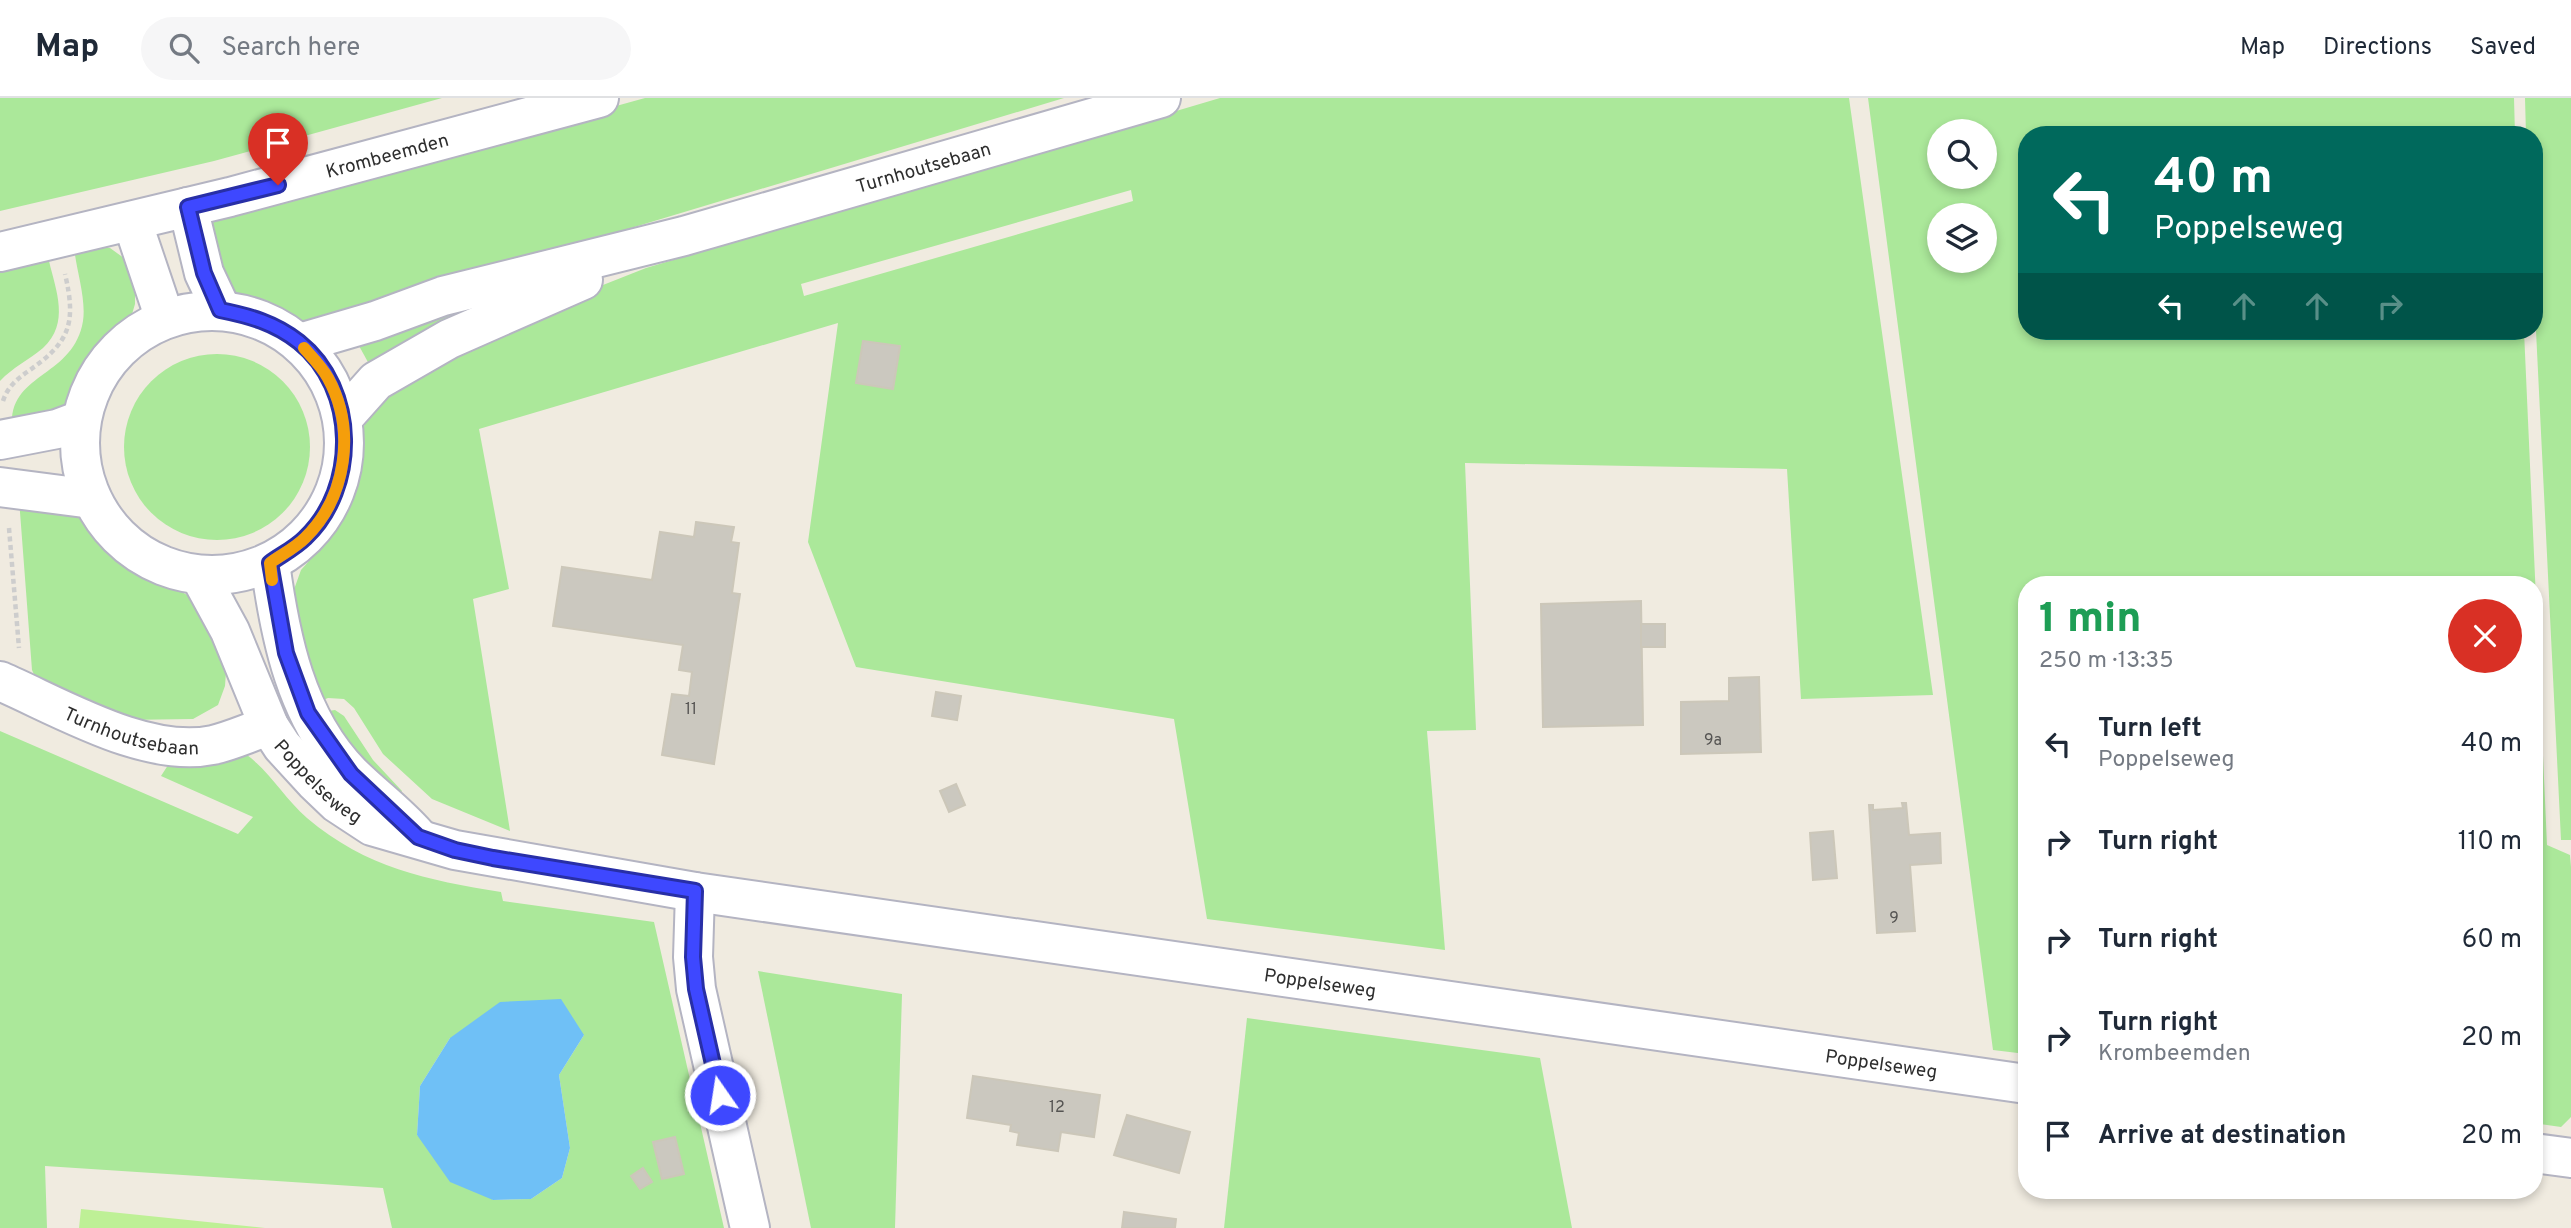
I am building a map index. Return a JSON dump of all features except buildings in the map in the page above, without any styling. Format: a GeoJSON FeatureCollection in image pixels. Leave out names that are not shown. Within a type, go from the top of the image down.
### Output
{"type":"FeatureCollection","features":[{"type":"Feature","properties":{"kind":"street","name":"Krombeemden"},"geometry":{"type":"LineString","coordinates":[[132,221],[461,138],[599,98]]}},
{"type":"Feature","properties":{"kind":"street","name":"Turnhoutsebaan"},"geometry":{"type":"LineString","coordinates":[[300,343],[374,321],[443,296],[684,236],[1161,98]]}},
{"type":"Feature","properties":{"kind":"street"},"geometry":{"type":"LineString","coordinates":[[188,207],[204,273],[220,310]]}},
{"type":"Feature","properties":{"kind":"street"},"geometry":{"type":"LineString","coordinates":[[0,252],[132,221],[165,319]]}},
{"type":"Feature","properties":{"kind":"street","name":"Turnhoutsebaan"},"geometry":{"type":"LineString","coordinates":[[343,418],[376,381],[449,339],[684,236]]}},
{"type":"Feature","properties":{"kind":"street"},"geometry":{"type":"LineString","coordinates":[[220,310],[263,319],[300,343],[328,377],[343,418],[344,461],[331,503],[305,538],[270,563],[236,574],[200,576],[166,568],[135,552],[110,528],[92,499],[81,460],[81,420],[93,385],[114,354],[142,330],[165,319],[220,310]]}},
{"type":"Feature","properties":{"kind":"street"},"geometry":{"type":"LineString","coordinates":[[0,440],[57,429],[81,420]]}},
{"type":"Feature","properties":{"kind":"street"},"geometry":{"type":"LineString","coordinates":[[0,487],[92,499]]}},
{"type":"Feature","properties":{"kind":"street","name":"Poppelseweg"},"geometry":{"type":"LineString","coordinates":[[270,563],[286,653],[308,713],[351,774],[418,837]]}},
{"type":"Feature","properties":{"kind":"street","name":"Poppelseweg"},"geometry":{"type":"LineString","coordinates":[[200,576],[230,631],[268,726],[282,747],[337,803],[372,826],[418,837],[455,850],[695,891],[2018,1083]]}},
{"type":"Feature","properties":{"kind":"street","name":"Turnhoutsebaan"},"geometry":{"type":"LineString","coordinates":[[0,681],[120,734],[162,745],[211,746],[268,726]]}},
{"type":"Feature","properties":{"kind":"street"},"geometry":{"type":"LineString","coordinates":[[695,891],[693,957],[696,989],[750,1228]]}},
{"type":"Feature","properties":{"kind":"street"},"geometry":{"type":"LineString","coordinates":[[2543,1154],[2571,1158]]}},
{"type":"Feature","properties":{"kind":"green space"},"geometry":{"type":"Polygon","coordinates":[[[0,98],[442,98],[214,161],[0,211],[0,98]]]}},
{"type":"Feature","properties":{"kind":"green space"},"geometry":{"type":"Polygon","coordinates":[[[645,98],[1064,98],[305,326],[250,303],[225,282],[211,226],[217,217],[645,98]]]}},
{"type":"Feature","properties":{"kind":"green space"},"geometry":{"type":"Polygon","coordinates":[[[1220,98],[1849,98],[1933,695],[1801,699],[1787,469],[1465,463],[1476,730],[1427,731],[1445,950],[1207,919],[1174,719],[856,667],[808,542],[838,323],[479,429],[509,589],[473,599],[510,831],[432,799],[383,754],[354,708],[344,699],[328,698],[318,702],[292,595],[301,570],[339,527],[359,476],[360,441],[367,415],[389,387],[522,317],[646,268],[1220,98]],[[1131,190],[801,284],[804,296],[1133,201],[1131,190]]]}},
{"type":"Feature","properties":{"kind":"green space"},"geometry":{"type":"Polygon","coordinates":[[[1868,98],[2514,98],[2515,126],[2018,126],[2018,340],[2524,340],[2535,576],[2018,576],[2018,1053],[1993,1050],[1868,98]]]}},
{"type":"Feature","properties":{"kind":"green space"},"geometry":{"type":"Polygon","coordinates":[[[2525,98],[2571,98],[2571,840],[2561,840],[2536,340],[2543,340],[2543,126],[2526,126],[2525,98]]]}},
{"type":"Feature","properties":{"kind":"green space"},"geometry":{"type":"Polygon","coordinates":[[[82,248],[110,248],[128,261],[135,290],[135,304],[130,321],[66,404],[48,414],[12,422],[15,406],[22,393],[57,364],[77,339],[83,321],[83,305],[75,255],[82,248]]]}},
{"type":"Feature","properties":{"kind":"green space"},"geometry":{"type":"Polygon","coordinates":[[[39,257],[49,261],[55,284],[59,306],[56,328],[43,348],[0,381],[0,265],[39,257]]]}},
{"type":"Feature","properties":{"kind":"green space"},"geometry":{"type":"Polygon","coordinates":[[[465,300],[468,311],[369,364],[358,344],[465,300]]]}},
{"type":"Feature","properties":{"kind":"green space"},"geometry":{"type":"Polygon","coordinates":[[[217,354],[252,361],[282,382],[303,412],[310,447],[303,482],[282,512],[252,533],[217,540],[182,533],[152,512],[131,482],[124,447],[131,412],[152,382],[182,361],[217,354]]]}},
{"type":"Feature","properties":{"kind":"green space"},"geometry":{"type":"Polygon","coordinates":[[[19,499],[86,517],[127,562],[189,596],[199,605],[226,672],[225,686],[218,705],[193,719],[124,720],[37,681],[32,670],[19,499]]]}},
{"type":"Feature","properties":{"kind":"green space"},"geometry":{"type":"Polygon","coordinates":[[[335,710],[344,716],[373,760],[402,791],[398,797],[360,766],[328,711],[335,710]]]}},
{"type":"Feature","properties":{"kind":"green space"},"geometry":{"type":"Polygon","coordinates":[[[0,731],[238,834],[253,817],[161,776],[172,759],[247,755],[307,818],[329,835],[375,860],[423,876],[501,892],[503,901],[654,922],[724,1228],[392,1228],[383,1188],[45,1166],[47,1228],[0,1228],[0,731]],[[584,1035],[450,1038],[420,1086],[417,1135],[493,1200],[531,1199],[562,1178],[570,1148],[559,1075],[584,1035]]]}},
{"type":"Feature","properties":{"kind":"green space"},"geometry":{"type":"Polygon","coordinates":[[[2543,756],[2547,845],[2570,855],[2571,867],[2571,1117],[2561,1127],[2543,1124],[2543,756]]]}},
{"type":"Feature","properties":{"kind":"green space"},"geometry":{"type":"Polygon","coordinates":[[[758,971],[902,994],[895,1228],[811,1228],[758,971]]]}},
{"type":"Feature","properties":{"kind":"green space"},"geometry":{"type":"Polygon","coordinates":[[[1247,1018],[1540,1058],[1572,1228],[1224,1228],[1247,1018]]]}},
{"type":"Feature","properties":{"kind":"green space"},"geometry":{"type":"Polygon","coordinates":[[[81,1209],[265,1228],[79,1228],[81,1209]]]}},
{"type":"Feature","properties":{"kind":"water"},"geometry":{"type":"Polygon","coordinates":[[[561,999],[584,1035],[559,1075],[570,1148],[562,1178],[531,1199],[493,1200],[450,1182],[417,1135],[420,1086],[450,1038],[500,1002],[561,999]]]}},
{"type":"Feature","properties":{"kind":"slow traffic"},"geometry":{"type":"LineString","coordinates":[[272,580],[270,563],[305,538],[331,503],[344,461],[343,418],[328,377],[304,348]]}},
{"type":"Feature","properties":{"kind":"route"},"geometry":{"type":"LineString","coordinates":[[278,185],[188,207],[204,273],[220,310],[263,319],[300,343],[328,377],[343,418],[344,461],[331,503],[305,538],[270,563],[286,653],[308,713],[351,774],[399,816],[418,837],[455,850],[493,858],[695,891],[693,957],[696,989],[720,1095]]}}]}
